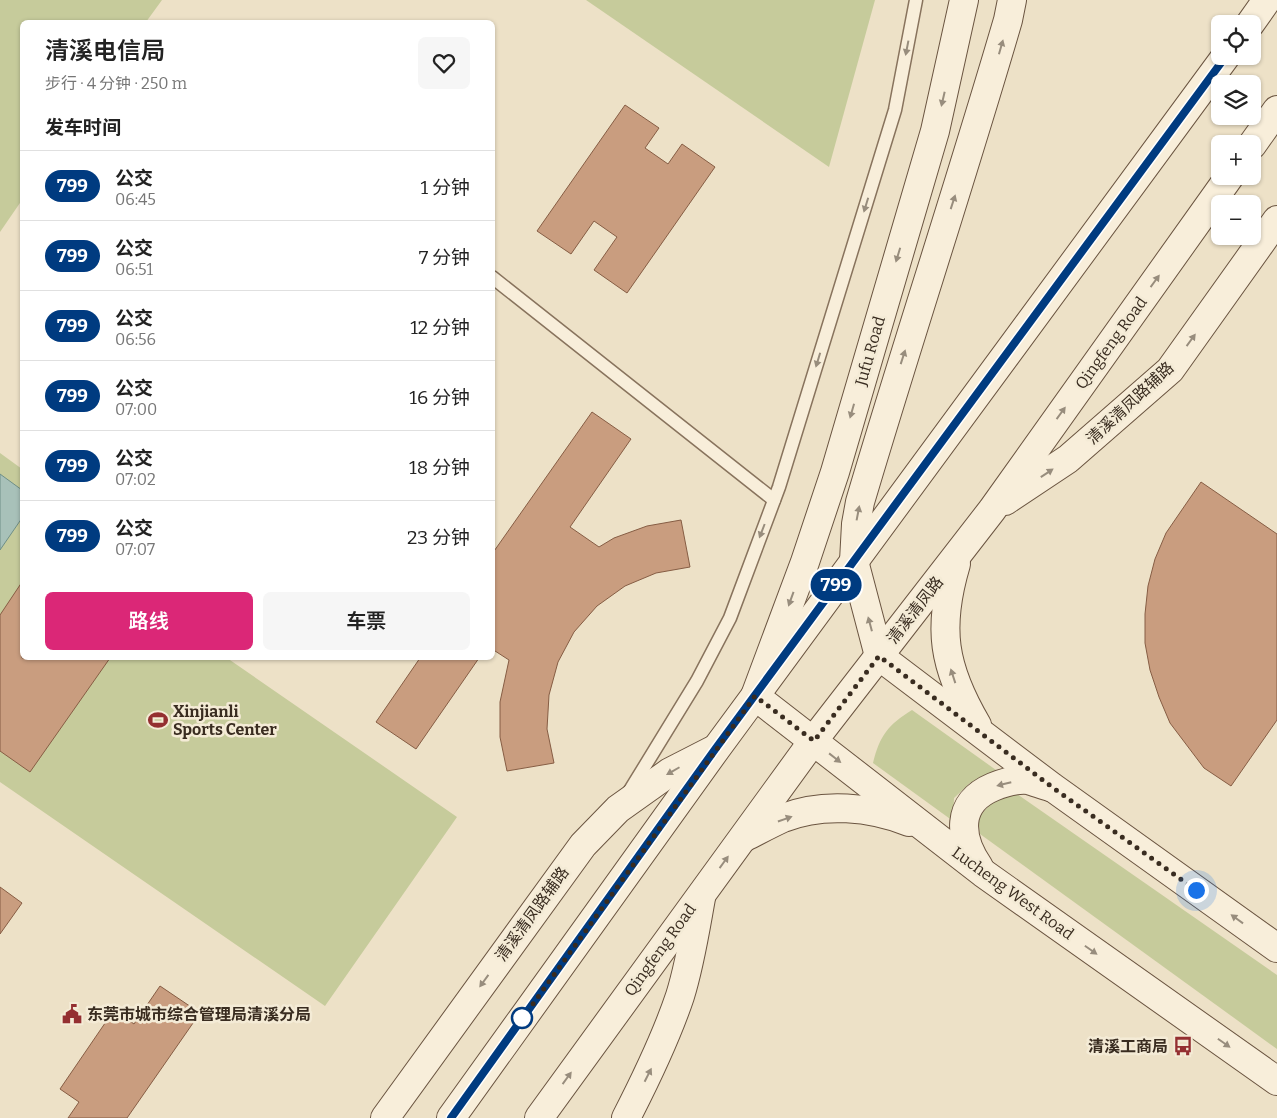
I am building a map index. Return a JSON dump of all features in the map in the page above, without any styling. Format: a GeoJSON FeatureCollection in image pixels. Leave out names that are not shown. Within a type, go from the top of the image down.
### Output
{"type":"FeatureCollection","features":[{"type":"Feature","properties":{"kind":"main road","name":"Jufu Road"},"geometry":{"type":"LineString","coordinates":[[755,696],[805,562],[835,472],[936,131],[964,0]]}},
{"type":"Feature","properties":{"kind":"main road","name":"Jufu Road"},"geometry":{"type":"LineString","coordinates":[[854,561],[856,524],[860,502],[901,364],[977,129],[1012,0]]}},
{"type":"Feature","properties":{"kind":"main road"},"geometry":{"type":"LineString","coordinates":[[1256,15],[1267,0]]}},
{"type":"Feature","properties":{"kind":"main road"},"geometry":{"type":"LineString","coordinates":[[451,1118],[716,748],[1219,65]]}},
{"type":"Feature","properties":{"kind":"main road"},"geometry":{"type":"LineString","coordinates":[[1259,135],[1277,110]]}},
{"type":"Feature","properties":{"kind":"main road","name":"Qingfeng Road"},"geometry":{"type":"LineString","coordinates":[[992,510],[1224,185]]}},
{"type":"Feature","properties":{"kind":"main road","name":"清溪清凤路辅路"},"geometry":{"type":"LineString","coordinates":[[992,510],[1068,459],[1170,370],[1277,220]]}},
{"type":"Feature","properties":{"kind":"main road","name":"清溪清凤路"},"geometry":{"type":"LineString","coordinates":[[783,782],[992,510]]}},
{"type":"Feature","properties":{"kind":"main road"},"geometry":{"type":"LineString","coordinates":[[960,552],[950,586],[944,620],[948,660],[960,695],[983,735]]}},
{"type":"Feature","properties":{"kind":"main road"},"geometry":{"type":"LineString","coordinates":[[854,561],[879,656],[1052,787],[1277,948]]}},
{"type":"Feature","properties":{"kind":"main road","name":"Lucheng West Road"},"geometry":{"type":"LineString","coordinates":[[755,696],[983,873],[1277,1081]]}},
{"type":"Feature","properties":{"kind":"main road","name":"清溪清凤路辅路"},"geometry":{"type":"LineString","coordinates":[[385,1118],[535,909],[584,845],[618,809],[670,772],[716,748]]}},
{"type":"Feature","properties":{"kind":"main road"},"geometry":{"type":"LineString","coordinates":[[983,873],[969,852],[963,832],[967,809],[980,792],[1003,783],[1026,780],[1052,787]]}},
{"type":"Feature","properties":{"kind":"main road","name":"Qingfeng Road"},"geometry":{"type":"LineString","coordinates":[[539,1118],[783,782]]}},
{"type":"Feature","properties":{"kind":"main road"},"geometry":{"type":"LineString","coordinates":[[741,839],[785,817],[835,807],[888,814],[928,829]]}},
{"type":"Feature","properties":{"kind":"main road"},"geometry":{"type":"LineString","coordinates":[[626,1118],[651,1070],[680,996],[692,951],[702,892]]}},
{"type":"Feature","properties":{"kind":"lane"},"geometry":{"type":"LineString","coordinates":[[618,809],[658,747],[730,618],[774,500],[894,110],[916,0]]}},
{"type":"Feature","properties":{"kind":"lane"},"geometry":{"type":"LineString","coordinates":[[495,280],[774,500]]}},
{"type":"Feature","properties":{"kind":"green space"},"geometry":{"type":"Polygon","coordinates":[[[0,0],[162,0],[147,20],[20,20],[20,203],[0,232],[0,0]]]}},
{"type":"Feature","properties":{"kind":"green space"},"geometry":{"type":"Polygon","coordinates":[[[586,0],[875,0],[829,167],[586,0]]]}},
{"type":"Feature","properties":{"kind":"green space","name":"Xinjianli Sports Center"},"geometry":{"type":"Polygon","coordinates":[[[0,453],[20,468],[20,660],[230,660],[457,817],[325,1006],[0,782],[0,453]]]}},
{"type":"Feature","properties":{"kind":"green space"},"geometry":{"type":"Polygon","coordinates":[[[912,710],[996,770],[970,783],[954,798],[953,821],[873,763],[886,732],[912,710]]]}},
{"type":"Feature","properties":{"kind":"green space"},"geometry":{"type":"Polygon","coordinates":[[[1017,794],[1277,975],[1277,1049],[980,834],[978,818],[996,798],[1017,794]]]}},
{"type":"Feature","properties":{"kind":"water"},"geometry":{"type":"Polygon","coordinates":[[[0,474],[20,489],[20,521],[0,550],[0,474]]]}},
{"type":"Feature","properties":{"kind":"building"},"geometry":{"type":"Polygon","coordinates":[[[625,105],[659,128],[645,148],[668,164],[682,144],[715,167],[627,293],[594,270],[617,237],[594,221],[571,254],[537,231],[625,105]]]}},
{"type":"Feature","properties":{"kind":"building"},"geometry":{"type":"Polygon","coordinates":[[[592,412],[631,439],[570,527],[599,547],[614,538],[647,526],[681,520],[690,567],[656,573],[625,586],[597,606],[574,632],[558,662],[549,695],[547,729],[554,763],[507,771],[500,737],[500,702],[509,660],[495,651],[495,550],[592,412]]]}},
{"type":"Feature","properties":{"kind":"building"},"geometry":{"type":"Polygon","coordinates":[[[1201,482],[1277,534],[1277,720],[1231,786],[1204,768],[1170,723],[1150,670],[1145,643],[1145,614],[1148,586],[1155,559],[1166,533],[1201,482]]]}},
{"type":"Feature","properties":{"kind":"building"},"geometry":{"type":"Polygon","coordinates":[[[20,585],[20,660],[109,660],[30,772],[0,751],[0,615],[20,585]]]}},
{"type":"Feature","properties":{"kind":"building"},"geometry":{"type":"Polygon","coordinates":[[[419,660],[478,660],[416,749],[376,722],[419,660]]]}},
{"type":"Feature","properties":{"kind":"building"},"geometry":{"type":"Polygon","coordinates":[[[0,887],[22,903],[0,934],[0,887]]]}},
{"type":"Feature","properties":{"kind":"building"},"geometry":{"type":"Polygon","coordinates":[[[160,986],[200,1013],[127,1118],[68,1118],[79,1102],[60,1089],[114,1010],[134,1024],[160,986]]]}},
{"type":"Feature","properties":{"kind":"bus line","name":"799"},"geometry":{"type":"LineString","coordinates":[[451,1118],[716,748],[1219,65]]}},
{"type":"Feature","properties":{"kind":"place","name":"Xinjianli Sports Center"},"geometry":{"type":"Point","coordinates":[158,720]}},
{"type":"Feature","properties":{"kind":"place","name":"东莞市城市综合管理局清溪分局"},"geometry":{"type":"Point","coordinates":[72,1014]}},
{"type":"Feature","properties":{"kind":"place","name":"清溪工商局"},"geometry":{"type":"Point","coordinates":[1183,1046]}},
{"type":"Feature","properties":{"kind":"route"},"geometry":{"type":"LineString","coordinates":[[522,1018],[520,1022],[755,696],[814,741],[879,656],[1052,787],[1196,890]]}}]}
